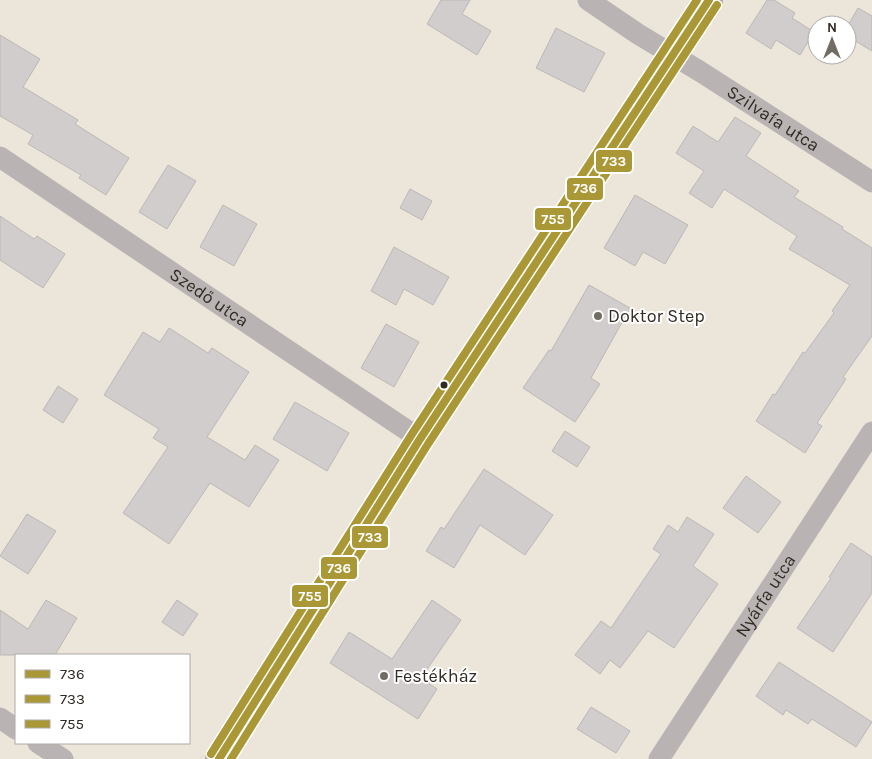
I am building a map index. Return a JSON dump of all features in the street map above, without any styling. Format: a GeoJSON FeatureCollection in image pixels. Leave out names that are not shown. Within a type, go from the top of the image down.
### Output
{"type":"FeatureCollection","features":[{"type":"Feature","properties":{"kind":"main road"},"geometry":{"type":"LineString","coordinates":[[219,759],[420,439],[709,0]]}},
{"type":"Feature","properties":{"kind":"street","name":"Szilvafa utca"},"geometry":{"type":"LineString","coordinates":[[588,0],[872,182]]}},
{"type":"Feature","properties":{"kind":"street","name":"Szedő utca"},"geometry":{"type":"LineString","coordinates":[[0,157],[420,439]]}},
{"type":"Feature","properties":{"kind":"street","name":"Nyárfa utca"},"geometry":{"type":"LineString","coordinates":[[659,759],[872,432]]}},
{"type":"Feature","properties":{"kind":"street"},"geometry":{"type":"LineString","coordinates":[[0,718],[15,728]]}},
{"type":"Feature","properties":{"kind":"street"},"geometry":{"type":"LineString","coordinates":[[40,744],[62,759]]}},
{"type":"Feature","properties":{"kind":"building"},"geometry":{"type":"Polygon","coordinates":[[[441,0],[470,0],[462,14],[491,31],[477,55],[427,24],[441,0]]]}},
{"type":"Feature","properties":{"kind":"building"},"geometry":{"type":"Polygon","coordinates":[[[767,0],[774,0],[795,13],[792,18],[807,28],[807,44],[800,55],[776,40],[771,49],[746,33],[767,0]]]}},
{"type":"Feature","properties":{"kind":"building"},"geometry":{"type":"Polygon","coordinates":[[[858,8],[872,16],[872,51],[857,42],[857,15],[854,15],[858,8]]]}},
{"type":"Feature","properties":{"kind":"building"},"geometry":{"type":"Polygon","coordinates":[[[556,28],[605,53],[584,92],[536,68],[556,28]]]}},
{"type":"Feature","properties":{"kind":"building"},"geometry":{"type":"Polygon","coordinates":[[[0,35],[40,59],[23,87],[78,120],[75,124],[129,158],[106,195],[79,178],[81,175],[28,144],[33,135],[0,116],[0,35]]]}},
{"type":"Feature","properties":{"kind":"building"},"geometry":{"type":"Polygon","coordinates":[[[735,117],[761,133],[746,156],[799,191],[794,197],[843,227],[842,229],[872,248],[872,336],[843,377],[846,379],[817,423],[822,426],[805,453],[756,421],[803,352],[805,353],[834,313],[832,311],[850,285],[789,249],[797,236],[724,189],[712,208],[689,193],[704,171],[676,153],[693,126],[718,142],[735,117]]]}},
{"type":"Feature","properties":{"kind":"building"},"geometry":{"type":"Polygon","coordinates":[[[168,165],[196,181],[167,229],[139,212],[168,165]]]}},
{"type":"Feature","properties":{"kind":"building"},"geometry":{"type":"Polygon","coordinates":[[[410,189],[432,201],[422,220],[400,208],[410,189]]]}},
{"type":"Feature","properties":{"kind":"building"},"geometry":{"type":"Polygon","coordinates":[[[635,195],[688,225],[665,264],[643,252],[635,266],[604,248],[635,195]]]}},
{"type":"Feature","properties":{"kind":"building"},"geometry":{"type":"Polygon","coordinates":[[[223,205],[257,224],[234,266],[200,247],[223,205]]]}},
{"type":"Feature","properties":{"kind":"building"},"geometry":{"type":"Polygon","coordinates":[[[0,216],[34,239],[37,236],[65,254],[43,288],[0,260],[0,216]]]}},
{"type":"Feature","properties":{"kind":"building"},"geometry":{"type":"Polygon","coordinates":[[[394,247],[449,277],[433,305],[404,289],[396,305],[371,291],[394,247]]]}},
{"type":"Feature","properties":{"kind":"building"},"geometry":{"type":"Polygon","coordinates":[[[589,285],[630,308],[591,378],[600,384],[575,422],[523,388],[549,350],[551,351],[589,285]]]}},
{"type":"Feature","properties":{"kind":"building"},"geometry":{"type":"Polygon","coordinates":[[[386,324],[419,342],[394,387],[361,368],[386,324]]]}},
{"type":"Feature","properties":{"kind":"building"},"geometry":{"type":"Polygon","coordinates":[[[169,328],[208,353],[212,348],[249,372],[207,437],[245,460],[255,445],[279,460],[249,507],[210,483],[169,544],[123,513],[168,447],[153,438],[159,429],[104,395],[143,332],[160,342],[169,328]]]}},
{"type":"Feature","properties":{"kind":"building"},"geometry":{"type":"Polygon","coordinates":[[[58,386],[78,399],[63,423],[43,410],[58,386]]]}},
{"type":"Feature","properties":{"kind":"building"},"geometry":{"type":"Polygon","coordinates":[[[295,402],[349,433],[327,471],[273,439],[295,402]]]}},
{"type":"Feature","properties":{"kind":"building"},"geometry":{"type":"Polygon","coordinates":[[[565,431],[590,447],[577,467],[552,451],[565,431]]]}},
{"type":"Feature","properties":{"kind":"building"},"geometry":{"type":"Polygon","coordinates":[[[484,469],[553,515],[525,555],[480,525],[454,568],[426,551],[441,527],[444,529],[484,469]]]}},
{"type":"Feature","properties":{"kind":"building"},"geometry":{"type":"Polygon","coordinates":[[[746,476],[781,502],[758,533],[723,508],[746,476]]]}},
{"type":"Feature","properties":{"kind":"building"},"geometry":{"type":"Polygon","coordinates":[[[27,514],[56,531],[28,574],[0,556],[27,514]]]}},
{"type":"Feature","properties":{"kind":"building"},"geometry":{"type":"Polygon","coordinates":[[[687,517],[714,534],[693,566],[718,584],[674,648],[648,631],[620,668],[610,660],[600,674],[575,655],[601,621],[611,628],[661,554],[653,549],[668,525],[678,532],[687,517]]]}},
{"type":"Feature","properties":{"kind":"building"},"geometry":{"type":"Polygon","coordinates":[[[851,543],[872,557],[872,593],[833,652],[797,628],[831,578],[829,577],[851,543]]]}},
{"type":"Feature","properties":{"kind":"building"},"geometry":{"type":"Polygon","coordinates":[[[46,600],[77,618],[56,654],[0,655],[0,610],[28,629],[46,600]]]}},
{"type":"Feature","properties":{"kind":"building"},"geometry":{"type":"Polygon","coordinates":[[[177,600],[198,614],[183,636],[162,622],[177,600]]]}},
{"type":"Feature","properties":{"kind":"building"},"geometry":{"type":"Polygon","coordinates":[[[432,600],[461,620],[421,678],[437,689],[418,719],[330,663],[349,632],[392,659],[432,600]]]}},
{"type":"Feature","properties":{"kind":"building"},"geometry":{"type":"Polygon","coordinates":[[[779,662],[872,722],[856,747],[812,719],[808,724],[786,710],[783,715],[756,696],[779,662]]]}},
{"type":"Feature","properties":{"kind":"building"},"geometry":{"type":"Polygon","coordinates":[[[591,707],[630,731],[616,753],[577,729],[591,707]]]}},
{"type":"Feature","properties":{"kind":"transit line","name":"755"},"geometry":{"type":"LineString","coordinates":[[211,754],[412,434],[697,0]]}},
{"type":"Feature","properties":{"kind":"transit line","name":"736"},"geometry":{"type":"LineString","coordinates":[[219,759],[420,439],[709,0]]}},
{"type":"Feature","properties":{"kind":"transit line","name":"733"},"geometry":{"type":"LineString","coordinates":[[231,759],[428,444],[717,5]]}},
{"type":"Feature","properties":{"kind":"place","name":"Doktor Step"},"geometry":{"type":"Point","coordinates":[598,316]}},
{"type":"Feature","properties":{"kind":"place","name":"Festékház"},"geometry":{"type":"Point","coordinates":[384,676]}}]}
